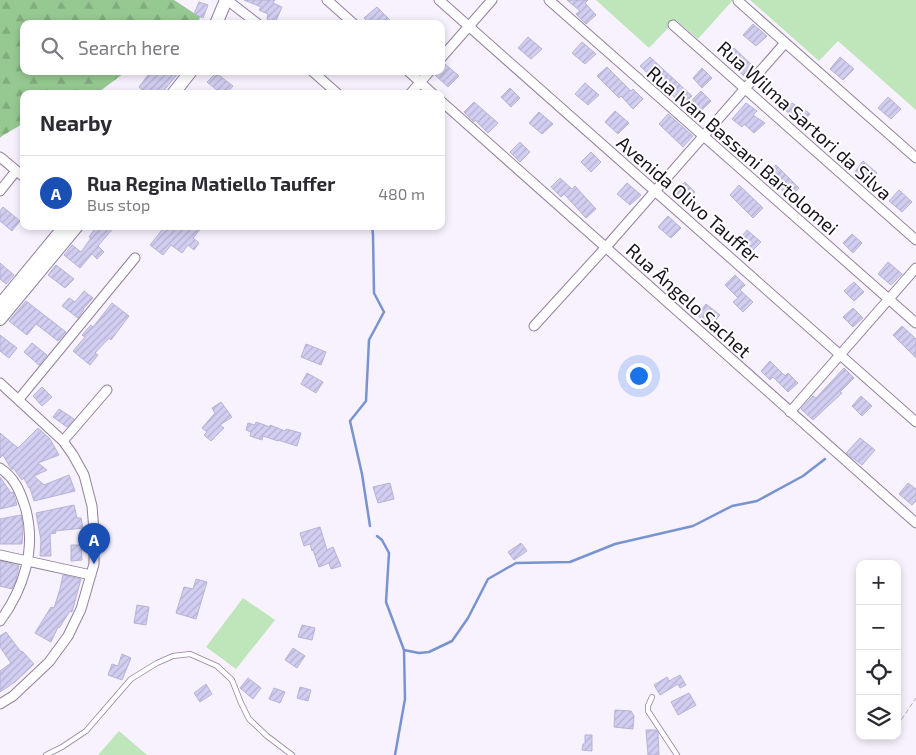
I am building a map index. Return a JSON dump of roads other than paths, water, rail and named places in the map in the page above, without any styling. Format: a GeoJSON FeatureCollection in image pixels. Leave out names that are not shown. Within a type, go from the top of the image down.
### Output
{"type":"FeatureCollection","features":[{"type":"Feature","properties":{"kind":"street"},"geometry":{"type":"LineString","coordinates":[[328,0],[350,20]]}},
{"type":"Feature","properties":{"kind":"street","name":"Avenida Olivo Tauffer"},"geometry":{"type":"LineString","coordinates":[[439,0],[916,422]]}},
{"type":"Feature","properties":{"kind":"street"},"geometry":{"type":"LineString","coordinates":[[445,53],[492,0]]}},
{"type":"Feature","properties":{"kind":"street","name":"Rua Ivan Bassani Bartolomei"},"geometry":{"type":"LineString","coordinates":[[550,0],[916,323]]}},
{"type":"Feature","properties":{"kind":"street"},"geometry":{"type":"LineString","coordinates":[[218,20],[230,1]]}},
{"type":"Feature","properties":{"kind":"street"},"geometry":{"type":"LineString","coordinates":[[226,20],[230,1]]}},
{"type":"Feature","properties":{"kind":"street"},"geometry":{"type":"LineString","coordinates":[[230,1],[253,20]]}},
{"type":"Feature","properties":{"kind":"street"},"geometry":{"type":"LineString","coordinates":[[738,1],[916,158]]}},
{"type":"Feature","properties":{"kind":"street","name":"Rua Wilma Sartori da Silva"},"geometry":{"type":"LineString","coordinates":[[673,25],[916,240]]}},
{"type":"Feature","properties":{"kind":"street"},"geometry":{"type":"LineString","coordinates":[[534,326],[606,248],[785,43]]}},
{"type":"Feature","properties":{"kind":"street"},"geometry":{"type":"LineString","coordinates":[[176,90],[189,75]]}},
{"type":"Feature","properties":{"kind":"street"},"geometry":{"type":"LineString","coordinates":[[187,90],[199,75]]}},
{"type":"Feature","properties":{"kind":"street"},"geometry":{"type":"LineString","coordinates":[[317,75],[333,90]]}},
{"type":"Feature","properties":{"kind":"street"},"geometry":{"type":"LineString","coordinates":[[412,75],[429,90]]}},
{"type":"Feature","properties":{"kind":"street"},"geometry":{"type":"LineString","coordinates":[[413,90],[426,75]]}},
{"type":"Feature","properties":{"kind":"street","name":"Rua Ângelo Sachet"},"geometry":{"type":"LineString","coordinates":[[445,105],[916,523]]}},
{"type":"Feature","properties":{"kind":"street"},"geometry":{"type":"LineString","coordinates":[[0,156],[20,174]]}},
{"type":"Feature","properties":{"kind":"street"},"geometry":{"type":"LineString","coordinates":[[0,191],[16,171]]}},
{"type":"Feature","properties":{"kind":"street"},"geometry":{"type":"LineString","coordinates":[[0,305],[63,233]]}},
{"type":"Feature","properties":{"kind":"street"},"geometry":{"type":"LineString","coordinates":[[0,319],[63,233]]}},
{"type":"Feature","properties":{"kind":"street"},"geometry":{"type":"LineString","coordinates":[[19,399],[135,258]]}},
{"type":"Feature","properties":{"kind":"street"},"geometry":{"type":"LineString","coordinates":[[790,412],[916,268]]}},
{"type":"Feature","properties":{"kind":"street"},"geometry":{"type":"LineString","coordinates":[[0,383],[63,441],[73,455],[84,475],[92,506],[94,531],[94,564],[81,609],[68,636],[49,662],[13,696],[0,704]]}},
{"type":"Feature","properties":{"kind":"street"},"geometry":{"type":"LineString","coordinates":[[63,441],[107,390]]}},
{"type":"Feature","properties":{"kind":"street"},"geometry":{"type":"LineString","coordinates":[[0,468],[16,484],[23,498],[30,537],[28,561],[18,592],[0,620]]}},
{"type":"Feature","properties":{"kind":"street"},"geometry":{"type":"LineString","coordinates":[[0,554],[91,576]]}},
{"type":"Feature","properties":{"kind":"lane"},"geometry":{"type":"LineString","coordinates":[[46,755],[86,731],[131,679],[157,663],[173,656],[190,654],[217,666],[232,680],[250,719],[267,736],[292,755]]}},
{"type":"Feature","properties":{"kind":"lane"},"geometry":{"type":"LineString","coordinates":[[652,696],[648,711],[677,755]]}},
{"type":"Feature","properties":{"kind":"waterway"},"geometry":{"type":"LineString","coordinates":[[370,526],[362,474],[350,421],[366,401],[369,340],[384,312],[374,293],[372,230]]}},
{"type":"Feature","properties":{"kind":"waterway"},"geometry":{"type":"LineString","coordinates":[[404,650],[419,653],[429,652],[452,641],[468,618],[488,579],[516,563],[570,562],[615,544],[693,526],[732,506],[757,501],[803,476],[825,459]]}},
{"type":"Feature","properties":{"kind":"waterway"},"geometry":{"type":"LineString","coordinates":[[377,536],[382,540],[389,553],[386,602],[404,650],[405,699],[395,755]]}},
{"type":"Feature","properties":{"kind":"place","name":"Rua Regina Matiello Tauffer"},"geometry":{"type":"Point","coordinates":[94,564]}}]}
